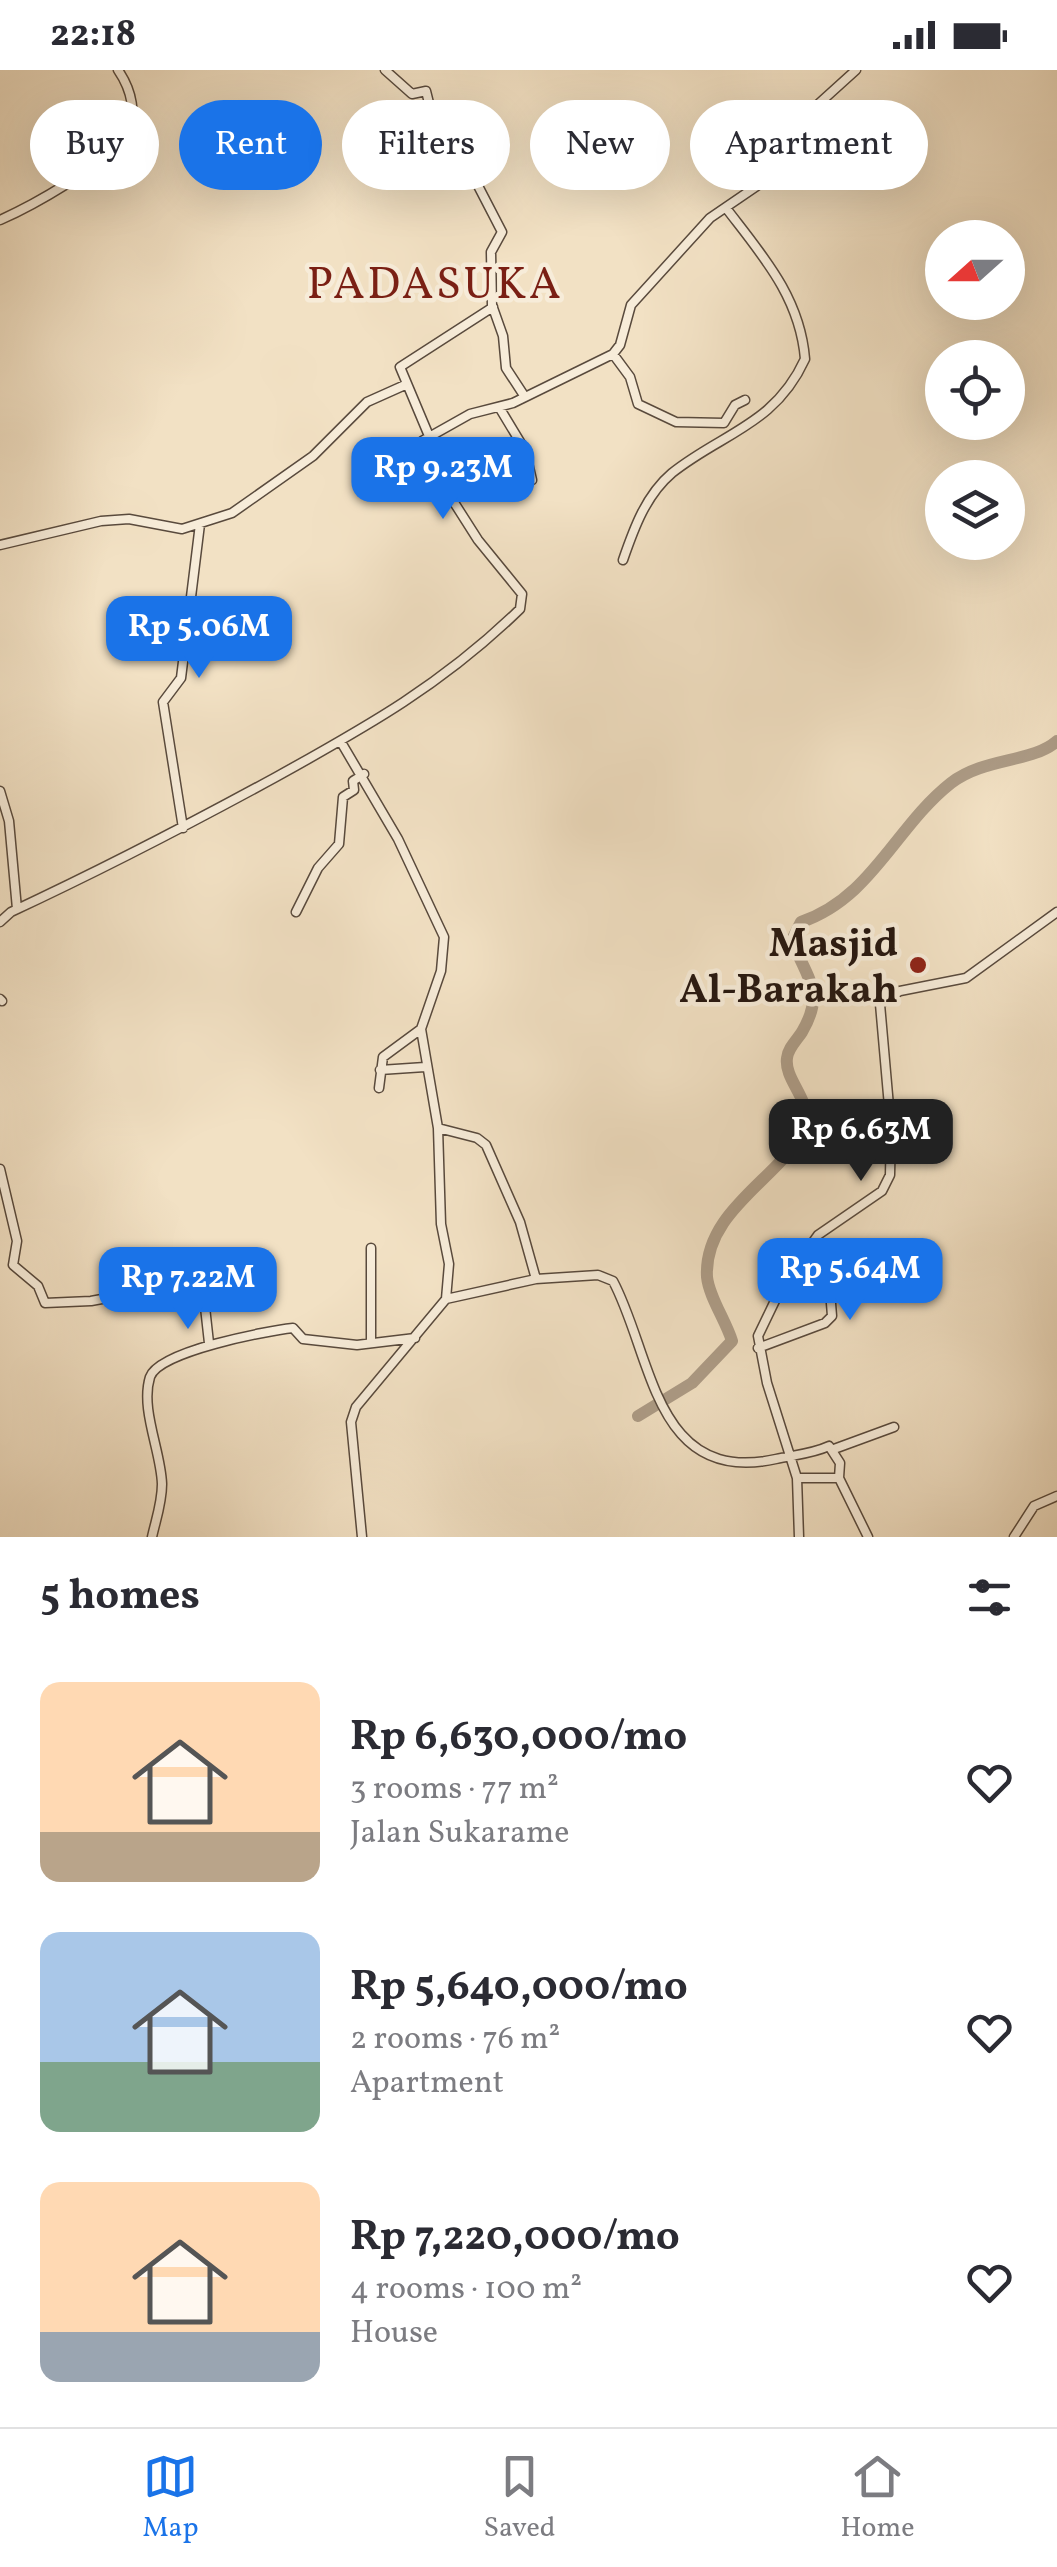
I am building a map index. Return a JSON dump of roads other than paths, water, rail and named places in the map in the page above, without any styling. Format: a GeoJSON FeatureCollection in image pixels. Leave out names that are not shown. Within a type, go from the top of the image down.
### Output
{"type":"FeatureCollection","features":[{"type":"Feature","properties":{"kind":"street"},"geometry":{"type":"LineString","coordinates":[[0,220],[62,185],[126,135],[133,108],[118,70]]}},
{"type":"Feature","properties":{"kind":"street"},"geometry":{"type":"LineString","coordinates":[[384,70],[413,94],[425,90],[434,124],[460,167],[474,176],[502,232],[490,252],[493,307],[506,368],[525,397]]}},
{"type":"Feature","properties":{"kind":"street"},"geometry":{"type":"LineString","coordinates":[[0,922],[17,909],[183,828],[341,742],[424,693],[492,636],[523,602],[425,460],[420,446],[429,436],[470,414],[525,397],[613,354],[620,344],[631,305],[710,218],[770,178],[814,108],[856,70]]}},
{"type":"Feature","properties":{"kind":"street"},"geometry":{"type":"LineString","coordinates":[[623,560],[635,523],[657,488],[674,472],[756,423],[805,358],[798,318],[781,280],[726,208]]}},
{"type":"Feature","properties":{"kind":"street"},"geometry":{"type":"LineString","coordinates":[[429,436],[399,368],[403,361],[493,307]]}},
{"type":"Feature","properties":{"kind":"street"},"geometry":{"type":"LineString","coordinates":[[613,354],[630,377],[638,403],[674,422],[724,423],[735,405],[745,400]]}},
{"type":"Feature","properties":{"kind":"street"},"geometry":{"type":"LineString","coordinates":[[0,545],[101,521],[130,519],[178,530],[200,524],[240,508],[313,456],[363,404],[405,385]]}},
{"type":"Feature","properties":{"kind":"street"},"geometry":{"type":"LineString","coordinates":[[499,407],[525,450],[532,480]]}},
{"type":"Feature","properties":{"kind":"street"},"geometry":{"type":"LineString","coordinates":[[183,828],[163,702],[181,678],[200,524]]}},
{"type":"Feature","properties":{"kind":"street"},"geometry":{"type":"LineString","coordinates":[[341,742],[364,774],[444,937],[441,971],[421,1030],[438,1128],[441,1224],[450,1264],[446,1299],[353,1414],[362,1537]]}},
{"type":"Feature","properties":{"kind":"street"},"geometry":{"type":"LineString","coordinates":[[296,912],[318,868],[340,844],[344,796],[354,790],[353,781],[364,774]]}},
{"type":"Feature","properties":{"kind":"street"},"geometry":{"type":"LineString","coordinates":[[0,791],[9,820],[17,909]]}},
{"type":"Feature","properties":{"kind":"street"},"geometry":{"type":"LineString","coordinates":[[799,1537],[797,1478],[758,1348],[760,1326],[816,1238],[882,1192],[890,1176],[892,1130],[878,1009],[882,999],[900,991],[966,978],[1057,912]]}},
{"type":"Feature","properties":{"kind":"street"},"geometry":{"type":"LineString","coordinates":[[379,1088],[380,1070],[390,1050],[421,1030]]}},
{"type":"Feature","properties":{"kind":"street"},"geometry":{"type":"LineString","coordinates":[[380,1070],[425,1067]]}},
{"type":"Feature","properties":{"kind":"street"},"geometry":{"type":"LineString","coordinates":[[438,1128],[476,1138],[486,1145],[520,1222],[536,1278]]}},
{"type":"Feature","properties":{"kind":"street"},"geometry":{"type":"LineString","coordinates":[[0,1170],[16,1241],[13,1266],[38,1286],[48,1304],[172,1286],[186,1289],[204,1299],[209,1343]]}},
{"type":"Feature","properties":{"kind":"street"},"geometry":{"type":"LineString","coordinates":[[758,1348],[825,1324],[832,1316],[828,1278],[816,1238]]}},
{"type":"Feature","properties":{"kind":"street"},"geometry":{"type":"LineString","coordinates":[[371,1248],[371,1343]]}},
{"type":"Feature","properties":{"kind":"street"},"geometry":{"type":"LineString","coordinates":[[446,1299],[536,1278],[598,1275],[613,1281],[662,1409],[677,1434],[704,1452],[734,1462],[758,1464],[834,1449],[894,1428]]}},
{"type":"Feature","properties":{"kind":"street"},"geometry":{"type":"LineString","coordinates":[[152,1537],[162,1482],[150,1409],[150,1377],[156,1369],[209,1343],[294,1328],[304,1340],[371,1343],[415,1338]]}},
{"type":"Feature","properties":{"kind":"street"},"geometry":{"type":"LineString","coordinates":[[834,1449],[840,1478],[868,1537]]}},
{"type":"Feature","properties":{"kind":"street"},"geometry":{"type":"LineString","coordinates":[[797,1478],[840,1478]]}},
{"type":"Feature","properties":{"kind":"street"},"geometry":{"type":"LineString","coordinates":[[1014,1537],[1034,1506],[1057,1496]]}},
{"type":"Feature","properties":{"kind":"waterway"},"geometry":{"type":"LineString","coordinates":[[638,1416],[692,1383],[732,1341],[708,1285],[710,1252],[733,1210],[784,1158],[805,1123],[804,1106],[787,1066],[789,1051],[813,1006],[811,985],[792,940],[801,922],[847,896],[951,783],[978,769],[1035,753],[1057,741]]}},
{"type":"Feature","properties":{"kind":"place","name":"Masjid Al-Barakah"},"geometry":{"type":"Point","coordinates":[918,965]}},
{"type":"Feature","properties":{"kind":"district","name":"PADASUKA"},"geometry":{"type":"Point","coordinates":[435,282]}}]}
